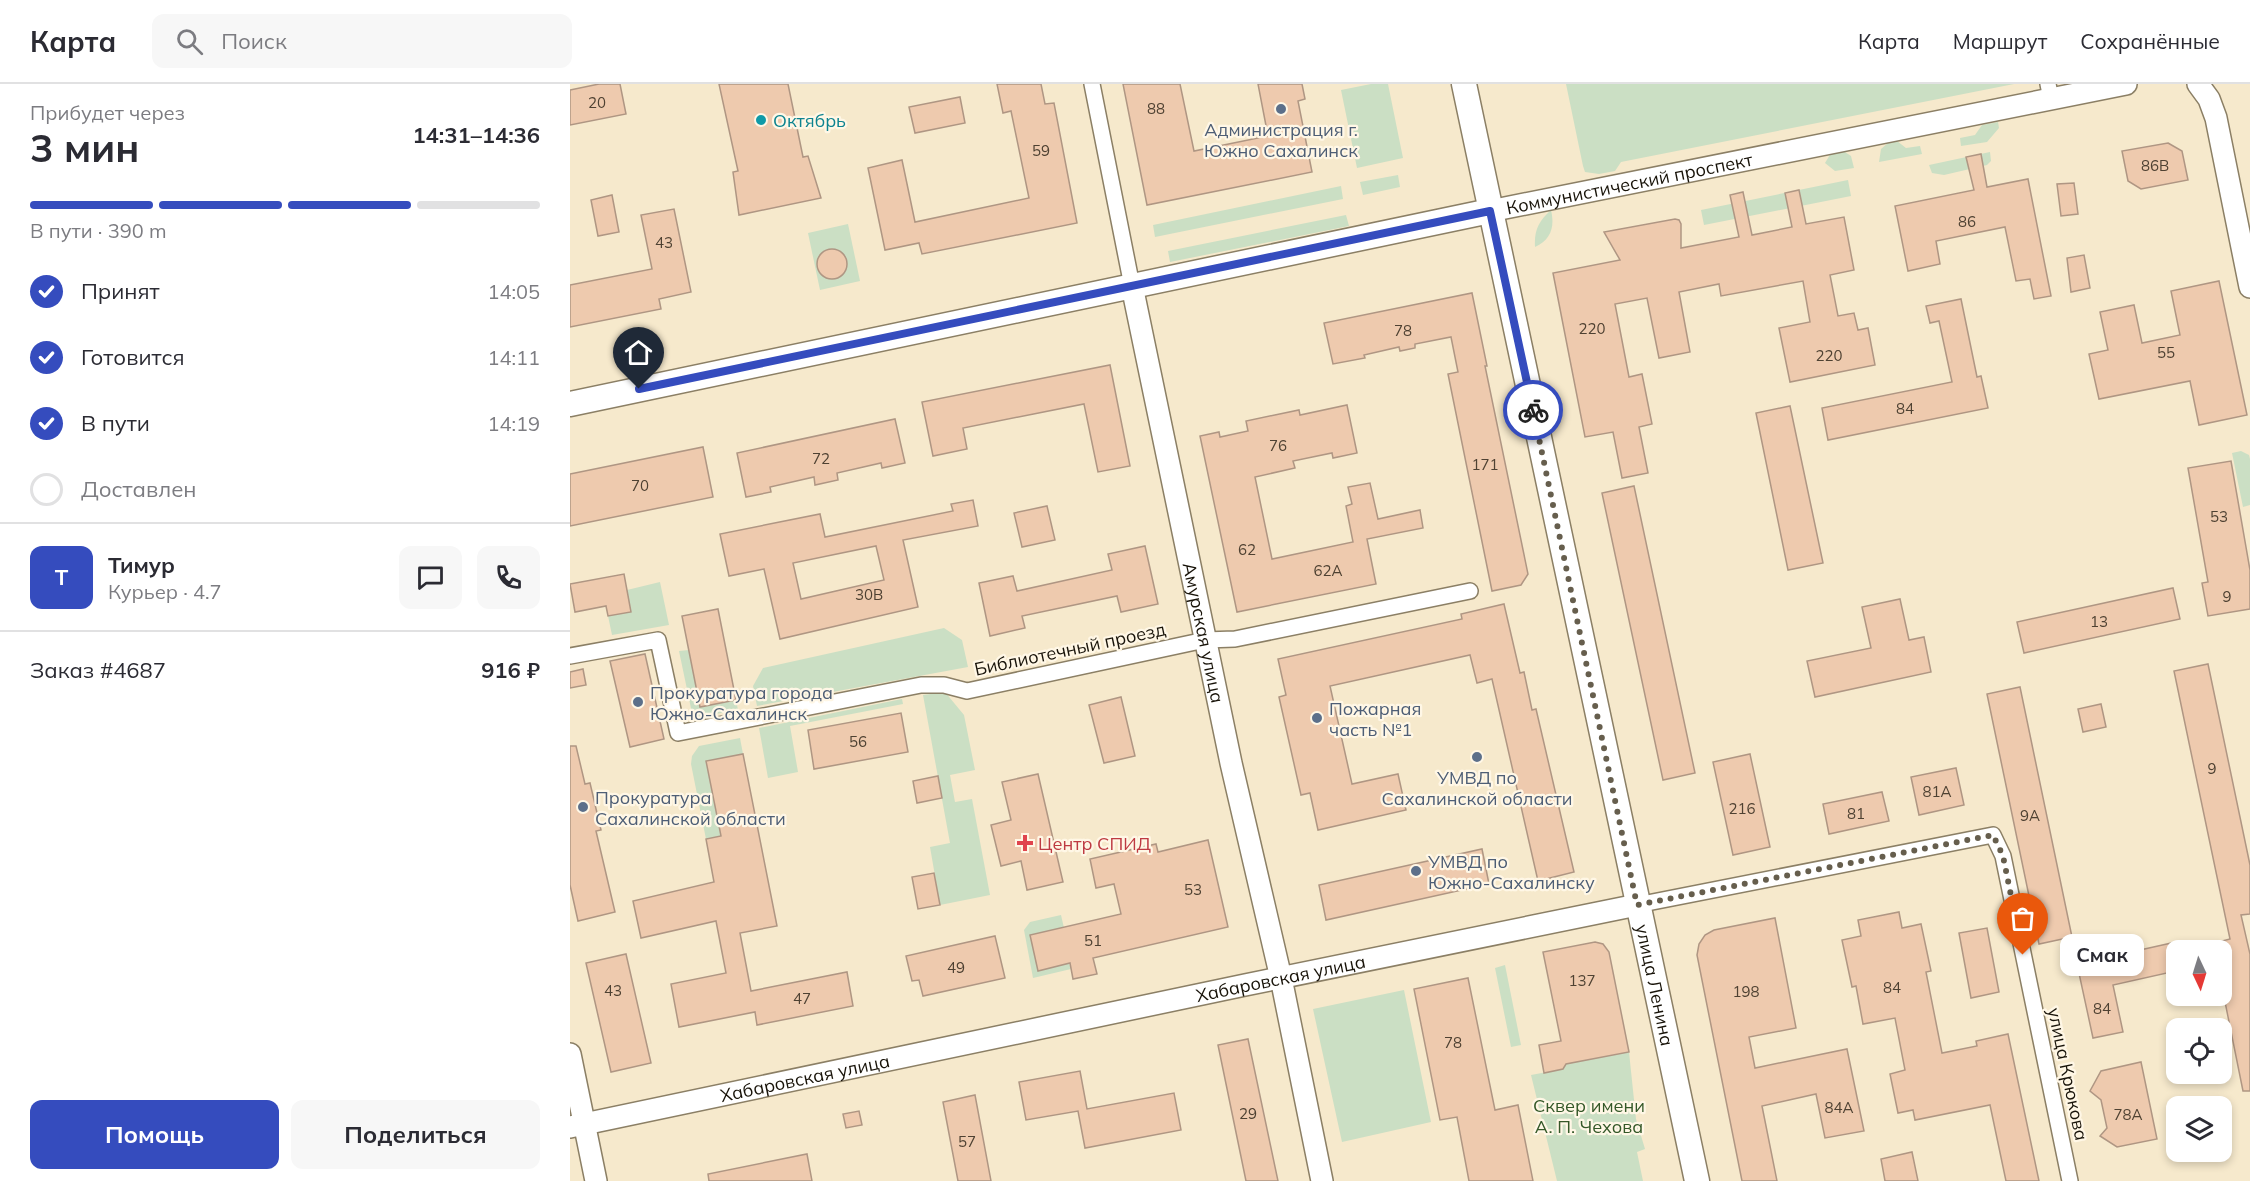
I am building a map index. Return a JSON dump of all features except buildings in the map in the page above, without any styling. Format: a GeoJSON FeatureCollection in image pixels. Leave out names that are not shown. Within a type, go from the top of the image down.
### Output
{"type":"FeatureCollection","features":[{"type":"Feature","properties":{"kind":"main road","name":"улица Ленина"},"geometry":{"type":"LineString","coordinates":[[1464,84],[1697,1181]]}},
{"type":"Feature","properties":{"kind":"main road","name":"Коммунистический проспект"},"geometry":{"type":"LineString","coordinates":[[570,404],[1490,211]]}},
{"type":"Feature","properties":{"kind":"street","name":"Амурская улица"},"geometry":{"type":"LineString","coordinates":[[1092,84],[1205,640],[1231,764],[1281,978],[1322,1181]]}},
{"type":"Feature","properties":{"kind":"street","name":"Коммунистический проспект"},"geometry":{"type":"LineString","coordinates":[[1490,211],[2050,92],[2126,84]]}},
{"type":"Feature","properties":{"kind":"street"},"geometry":{"type":"LineString","coordinates":[[2198,84],[2210,99],[2216,118],[2250,287]]}},
{"type":"Feature","properties":{"kind":"street","name":"Библиотечный проезд"},"geometry":{"type":"LineString","coordinates":[[570,656],[658,640],[678,733],[921,685],[944,685],[967,691],[1205,640],[1235,639],[1470,591]]}},
{"type":"Feature","properties":{"kind":"street","name":"Хабаровская улица"},"geometry":{"type":"LineString","coordinates":[[577,1126],[1281,978],[1993,835]]}},
{"type":"Feature","properties":{"kind":"street","name":"улица Крюкова"},"geometry":{"type":"LineString","coordinates":[[1993,835],[2003,856],[2070,1181]]}},
{"type":"Feature","properties":{"kind":"street"},"geometry":{"type":"LineString","coordinates":[[570,1054],[577,1126],[596,1181]]}},
{"type":"Feature","properties":{"kind":"green space"},"geometry":{"type":"Polygon","coordinates":[[[1371,84],[1388,84],[1403,158],[1357,168],[1341,90],[1371,84]]]}},
{"type":"Feature","properties":{"kind":"green space"},"geometry":{"type":"Polygon","coordinates":[[[1566,84],[2014,84],[1621,162],[1615,171],[1599,174],[1585,172],[1566,84]]]}},
{"type":"Feature","properties":{"kind":"green space"},"geometry":{"type":"Polygon","coordinates":[[[1998,122],[1999,128],[1987,142],[1961,146],[1960,138],[1975,135],[1982,125],[1998,122]]]}},
{"type":"Feature","properties":{"kind":"green space"},"geometry":{"type":"Polygon","coordinates":[[[1897,141],[1906,148],[1920,146],[1922,154],[1879,162],[1881,149],[1888,143],[1897,141]]]}},
{"type":"Feature","properties":{"kind":"green space"},"geometry":{"type":"Polygon","coordinates":[[[1845,152],[1851,156],[1854,168],[1835,171],[1825,163],[1831,153],[1845,152]]]}},
{"type":"Feature","properties":{"kind":"green space"},"geometry":{"type":"Polygon","coordinates":[[[1990,152],[1991,161],[1987,165],[1944,175],[1932,173],[1929,165],[1990,152]]]}},
{"type":"Feature","properties":{"kind":"green space"},"geometry":{"type":"Polygon","coordinates":[[[1398,175],[1400,187],[1363,195],[1360,182],[1398,175]]]}},
{"type":"Feature","properties":{"kind":"green space"},"geometry":{"type":"Polygon","coordinates":[[[1848,180],[1851,196],[1704,225],[1701,210],[1848,180]]]}},
{"type":"Feature","properties":{"kind":"green space"},"geometry":{"type":"Polygon","coordinates":[[[1341,186],[1343,199],[1155,237],[1153,225],[1341,186]]]}},
{"type":"Feature","properties":{"kind":"green space"},"geometry":{"type":"Polygon","coordinates":[[[1551,210],[1552,227],[1548,237],[1535,247],[1538,226],[1551,210]]]}},
{"type":"Feature","properties":{"kind":"green space"},"geometry":{"type":"Polygon","coordinates":[[[1346,215],[1349,226],[1170,262],[1168,251],[1346,215]]]}},
{"type":"Feature","properties":{"kind":"green space"},"geometry":{"type":"Polygon","coordinates":[[[848,224],[860,281],[820,290],[808,233],[848,224]]]}},
{"type":"Feature","properties":{"kind":"green space"},"geometry":{"type":"Polygon","coordinates":[[[2241,451],[2249,455],[2250,459],[2250,505],[2243,507],[2232,453],[2241,451]]]}},
{"type":"Feature","properties":{"kind":"green space"},"geometry":{"type":"Polygon","coordinates":[[[660,582],[669,625],[612,635],[608,616],[630,612],[627,590],[660,582]]]}},
{"type":"Feature","properties":{"kind":"green space"},"geometry":{"type":"Polygon","coordinates":[[[944,628],[962,640],[968,667],[757,706],[753,686],[763,668],[944,628]]]}},
{"type":"Feature","properties":{"kind":"green space"},"geometry":{"type":"Polygon","coordinates":[[[689,650],[701,707],[736,700],[738,710],[693,718],[679,651],[689,650]]]}},
{"type":"Feature","properties":{"kind":"green space"},"geometry":{"type":"Polygon","coordinates":[[[945,692],[964,715],[975,770],[950,775],[955,802],[972,799],[990,895],[940,905],[930,847],[950,843],[923,695],[945,692]]]}},
{"type":"Feature","properties":{"kind":"green space"},"geometry":{"type":"Polygon","coordinates":[[[902,699],[903,704],[790,726],[798,772],[768,778],[759,728],[902,699]]]}},
{"type":"Feature","properties":{"kind":"green space"},"geometry":{"type":"Polygon","coordinates":[[[740,738],[743,754],[706,762],[721,836],[706,839],[691,764],[692,756],[699,746],[740,738]]]}},
{"type":"Feature","properties":{"kind":"green space"},"geometry":{"type":"Polygon","coordinates":[[[1061,915],[1064,928],[1030,936],[1038,970],[1069,963],[1071,969],[1033,978],[1024,930],[1030,922],[1061,915]]]}},
{"type":"Feature","properties":{"kind":"green space"},"geometry":{"type":"Polygon","coordinates":[[[1505,965],[1521,1045],[1511,1047],[1495,968],[1505,965]]]}},
{"type":"Feature","properties":{"kind":"green space"},"geometry":{"type":"Polygon","coordinates":[[[1404,990],[1431,1122],[1342,1142],[1313,1009],[1404,990]]]}},
{"type":"Feature","properties":{"kind":"green space","name":"Сквер имени А. П. Чехова"},"geometry":{"type":"Polygon","coordinates":[[[1629,1052],[1636,1119],[1645,1149],[1637,1152],[1643,1181],[1557,1181],[1531,1075],[1563,1069],[1566,1064],[1629,1052]]]}},
{"type":"Feature","properties":{"kind":"way so far"},"geometry":{"type":"LineString","coordinates":[[1533,410],[1637,905],[1993,835],[2003,856],[2023,955]]}},
{"type":"Feature","properties":{"kind":"place","name":"Администрация г. Южно Сахалинск"},"geometry":{"type":"Point","coordinates":[1281,109]}},
{"type":"Feature","properties":{"kind":"place","name":"Октябрь"},"geometry":{"type":"Point","coordinates":[761,120]}},
{"type":"Feature","properties":{"kind":"place","name":"Прокуратура города Южно-Сахалинск"},"geometry":{"type":"Point","coordinates":[638,702]}},
{"type":"Feature","properties":{"kind":"place","name":"Пожарная часть №1"},"geometry":{"type":"Point","coordinates":[1317,718]}},
{"type":"Feature","properties":{"kind":"place","name":"УМВД по Сахалинской области"},"geometry":{"type":"Point","coordinates":[1477,757]}},
{"type":"Feature","properties":{"kind":"place","name":"Прокуратура Сахалинской области"},"geometry":{"type":"Point","coordinates":[583,807]}},
{"type":"Feature","properties":{"kind":"place","name":"Центр СПИД"},"geometry":{"type":"Point","coordinates":[1025,843]}},
{"type":"Feature","properties":{"kind":"place","name":"УМВД по Южно-Сахалинску"},"geometry":{"type":"Point","coordinates":[1416,871]}},
{"type":"Feature","properties":{"kind":"place","name":"Смак"},"geometry":{"type":"Point","coordinates":[2023,955]}},
{"type":"Feature","properties":{"kind":"route"},"geometry":{"type":"LineString","coordinates":[[639,389],[1490,211],[1533,410]]}}]}
